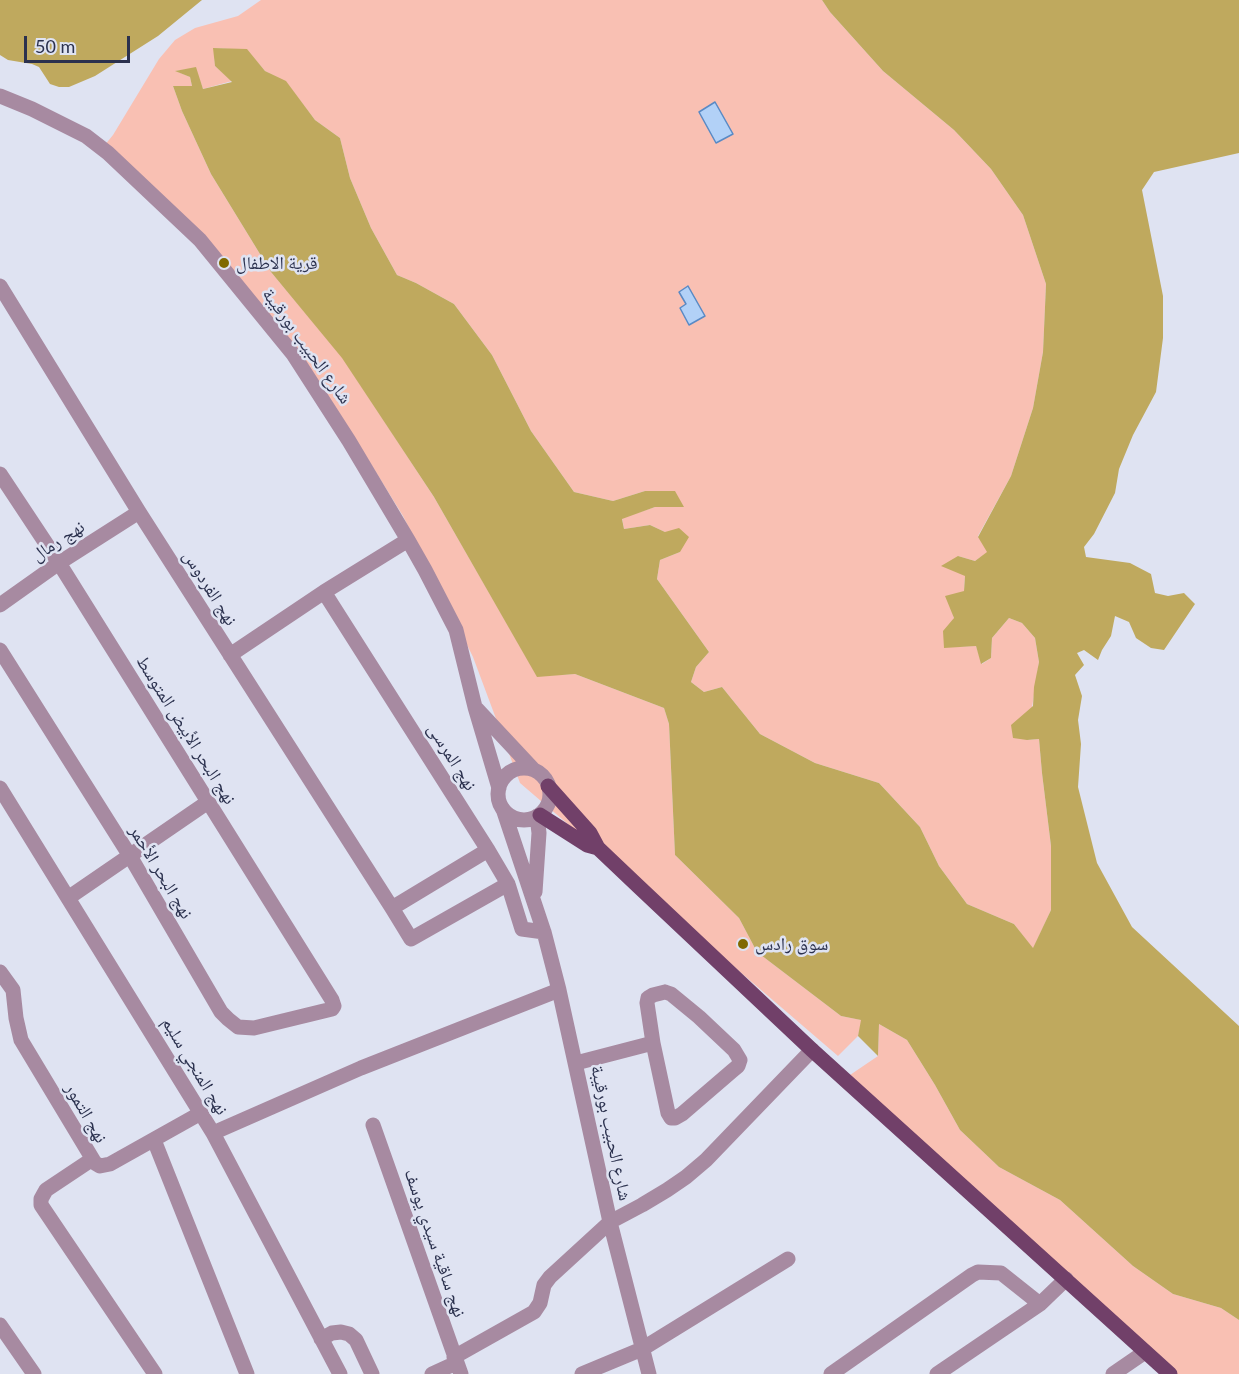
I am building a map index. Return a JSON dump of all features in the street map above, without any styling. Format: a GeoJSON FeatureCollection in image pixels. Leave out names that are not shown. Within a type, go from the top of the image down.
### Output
{"type":"FeatureCollection","features":[{"type":"Feature","properties":{"kind":"main road"},"geometry":{"type":"LineString","coordinates":[[548,786],[590,833],[598,848],[812,1050],[1170,1374]]}},
{"type":"Feature","properties":{"kind":"main road"},"geometry":{"type":"LineString","coordinates":[[538,816],[587,845],[598,848]]}},
{"type":"Feature","properties":{"kind":"street","name":"شارع الحبيب بورقيبة"},"geometry":{"type":"LineString","coordinates":[[0,96],[32,109],[98,144],[200,240],[293,354],[349,441],[408,540],[456,630],[475,707],[499,788]]}},
{"type":"Feature","properties":{"kind":"street","name":"نهج الفردوس"},"geometry":{"type":"LineString","coordinates":[[0,286],[139,512],[411,939],[508,884]]}},
{"type":"Feature","properties":{"kind":"street","name":"نهج البحر الأبيض المتوسط"},"geometry":{"type":"LineString","coordinates":[[0,474],[59,563],[334,1003],[333,1008]]}},
{"type":"Feature","properties":{"kind":"street","name":"نهج رمال"},"geometry":{"type":"LineString","coordinates":[[0,604],[139,512]]}},
{"type":"Feature","properties":{"kind":"street"},"geometry":{"type":"LineString","coordinates":[[230,655],[324,592],[408,540]]}},
{"type":"Feature","properties":{"kind":"street","name":"نهج المرسى"},"geometry":{"type":"LineString","coordinates":[[324,592],[508,884],[522,929],[544,932]]}},
{"type":"Feature","properties":{"kind":"street","name":"نهج البحر الأحمر"},"geometry":{"type":"LineString","coordinates":[[0,650],[130,856],[221,1012],[238,1027],[254,1028],[333,1008]]}},
{"type":"Feature","properties":{"kind":"street","name":"شارع الحبيب بورقيبة"},"geometry":{"type":"LineString","coordinates":[[475,707],[534,770]]}},
{"type":"Feature","properties":{"kind":"street"},"geometry":{"type":"LineString","coordinates":[[526,768],[534,770],[545,779],[548,786],[550,793],[546,808],[538,816],[527,820],[513,818],[503,809],[498,795],[506,775],[526,768]]}},
{"type":"Feature","properties":{"kind":"street","name":"نهج المنجي سليم"},"geometry":{"type":"LineString","coordinates":[[0,788],[213,1133],[340,1374]]}},
{"type":"Feature","properties":{"kind":"street"},"geometry":{"type":"LineString","coordinates":[[68,898],[208,802]]}},
{"type":"Feature","properties":{"kind":"street","name":"شارع الحبيب بورقيبة"},"geometry":{"type":"LineString","coordinates":[[503,809],[544,932],[559,990],[610,1222],[649,1374]]}},
{"type":"Feature","properties":{"kind":"street","name":"شارع الحبيب بورقيبة"},"geometry":{"type":"LineString","coordinates":[[534,901],[538,816]]}},
{"type":"Feature","properties":{"kind":"street"},"geometry":{"type":"LineString","coordinates":[[392,908],[488,850]]}},
{"type":"Feature","properties":{"kind":"street","name":"نهج التمور"},"geometry":{"type":"LineString","coordinates":[[0,972],[13,990],[21,1040],[92,1160],[100,1166],[107,1166],[201,1113]]}},
{"type":"Feature","properties":{"kind":"street"},"geometry":{"type":"LineString","coordinates":[[213,1133],[362,1068],[559,990]]}},
{"type":"Feature","properties":{"kind":"street"},"geometry":{"type":"LineString","coordinates":[[665,992],[672,994],[699,1017],[734,1050],[740,1060],[738,1066],[678,1117],[673,1118],[668,1113],[653,1043],[648,998],[665,992]]}},
{"type":"Feature","properties":{"kind":"street"},"geometry":{"type":"LineString","coordinates":[[576,1064],[653,1043]]}},
{"type":"Feature","properties":{"kind":"street"},"geometry":{"type":"LineString","coordinates":[[432,1374],[457,1365],[534,1312],[540,1303],[547,1281],[610,1222],[686,1177],[706,1160],[812,1050]]}},
{"type":"Feature","properties":{"kind":"street","name":"نهج ساقية سيدي يوسف"},"geometry":{"type":"LineString","coordinates":[[372,1125],[457,1365]]}},
{"type":"Feature","properties":{"kind":"street"},"geometry":{"type":"LineString","coordinates":[[154,1140],[247,1374]]}},
{"type":"Feature","properties":{"kind":"street"},"geometry":{"type":"LineString","coordinates":[[92,1160],[46,1190],[41,1199],[41,1205],[155,1374]]}},
{"type":"Feature","properties":{"kind":"street"},"geometry":{"type":"LineString","coordinates":[[582,1374],[642,1349],[788,1259]]}},
{"type":"Feature","properties":{"kind":"street"},"geometry":{"type":"LineString","coordinates":[[831,1374],[978,1272],[1001,1273],[1041,1304]]}},
{"type":"Feature","properties":{"kind":"street"},"geometry":{"type":"LineString","coordinates":[[937,1374],[1041,1304],[1066,1279]]}},
{"type":"Feature","properties":{"kind":"street"},"geometry":{"type":"LineString","coordinates":[[0,1325],[34,1374]]}},
{"type":"Feature","properties":{"kind":"street"},"geometry":{"type":"LineString","coordinates":[[321,1339],[332,1333],[349,1334],[356,1340],[372,1374]]}},
{"type":"Feature","properties":{"kind":"street"},"geometry":{"type":"LineString","coordinates":[[1113,1374],[1145,1352]]}},
{"type":"Feature","properties":{"kind":"shaded area"},"geometry":{"type":"Polygon","coordinates":[[[0,0],[202,0],[158,36],[95,76],[69,87],[59,87],[50,84],[39,67],[8,60],[0,55],[0,0]]]}},
{"type":"Feature","properties":{"kind":"shaded area"},"geometry":{"type":"Polygon","coordinates":[[[261,0],[822,0],[883,71],[954,130],[991,169],[1023,215],[1046,284],[1043,352],[1033,408],[1011,476],[978,536],[988,552],[975,561],[958,556],[965,576],[964,591],[951,608],[954,618],[944,647],[976,646],[982,664],[991,658],[992,638],[1009,618],[1022,623],[1035,638],[1039,662],[1027,740],[1039,739],[1051,846],[1051,910],[1033,949],[1014,924],[967,904],[939,866],[920,827],[879,783],[815,763],[760,734],[722,687],[704,692],[691,682],[696,667],[709,652],[657,579],[660,560],[680,552],[665,532],[650,525],[624,529],[622,518],[655,507],[684,507],[645,491],[613,501],[574,492],[531,431],[492,355],[454,304],[397,275],[371,228],[350,178],[340,138],[315,120],[286,82],[265,71],[247,50],[214,48],[215,66],[232,81],[203,89],[195,68],[176,71],[190,77],[192,86],[173,86],[211,174],[271,272],[342,357],[434,497],[537,676],[575,674],[664,708],[669,724],[675,855],[739,918],[757,952],[841,1016],[862,1020],[858,1036],[838,1056],[520,783],[473,657],[403,516],[299,352],[104,146],[159,59],[175,40],[195,28],[238,16],[261,0]]]}},
{"type":"Feature","properties":{"kind":"shaded area"},"geometry":{"type":"Polygon","coordinates":[[[822,0],[1239,0],[1239,153],[1154,172],[1142,190],[1163,296],[1163,338],[1156,392],[1133,435],[1119,469],[1115,493],[1094,534],[1084,547],[1086,557],[1130,563],[1151,574],[1155,593],[1168,596],[1184,593],[1195,604],[1164,650],[1151,648],[1136,638],[1129,622],[1115,616],[1111,636],[1098,660],[1084,650],[1077,653],[1084,665],[1075,675],[1082,696],[1078,720],[1081,744],[1078,787],[1097,863],[1132,927],[1239,1026],[1239,1320],[1221,1308],[1173,1294],[1133,1266],[1060,1200],[999,1167],[960,1130],[907,1040],[879,1024],[878,1056],[858,1036],[861,1020],[841,1016],[757,952],[739,918],[675,855],[669,724],[664,708],[575,674],[537,677],[434,497],[342,358],[271,272],[211,174],[173,86],[192,86],[190,77],[175,71],[196,67],[203,89],[232,82],[215,66],[213,48],[247,49],[265,71],[286,81],[315,120],[340,138],[350,178],[371,228],[397,275],[454,304],[492,355],[531,431],[574,492],[613,501],[645,491],[675,491],[684,507],[655,507],[622,519],[624,529],[650,525],[665,532],[679,528],[689,537],[680,552],[660,560],[657,579],[709,652],[696,667],[691,682],[704,692],[722,687],[760,734],[815,763],[879,783],[920,827],[939,866],[967,904],[1014,924],[1033,948],[1051,910],[1051,846],[1039,739],[1013,738],[1011,725],[1033,706],[1039,662],[1035,638],[1022,623],[1009,618],[992,638],[991,658],[981,664],[976,646],[944,648],[943,631],[954,618],[945,596],[964,591],[965,576],[941,566],[958,556],[975,561],[987,552],[978,537],[1011,476],[1033,408],[1043,352],[1046,284],[1023,215],[991,169],[954,130],[883,71],[822,0]]]}},
{"type":"Feature","properties":{"kind":"shaded area"},"geometry":{"type":"Polygon","coordinates":[[[879,1024],[907,1040],[960,1130],[999,1167],[1060,1200],[1133,1266],[1173,1294],[1221,1308],[1239,1320],[1239,1374],[1170,1374],[850,1075],[878,1056],[879,1024]]]}},
{"type":"Feature","properties":{"kind":"building"},"geometry":{"type":"Polygon","coordinates":[[[715,102],[733,134],[716,143],[699,112],[715,102]]]}},
{"type":"Feature","properties":{"kind":"building"},"geometry":{"type":"Polygon","coordinates":[[[688,286],[705,316],[689,325],[680,308],[686,304],[679,292],[688,286]]]}},
{"type":"Feature","properties":{"kind":"place","name":"قرية الاطفال"},"geometry":{"type":"Point","coordinates":[224,263]}},
{"type":"Feature","properties":{"kind":"place","name":"سوق رادس"},"geometry":{"type":"Point","coordinates":[743,944]}}]}
